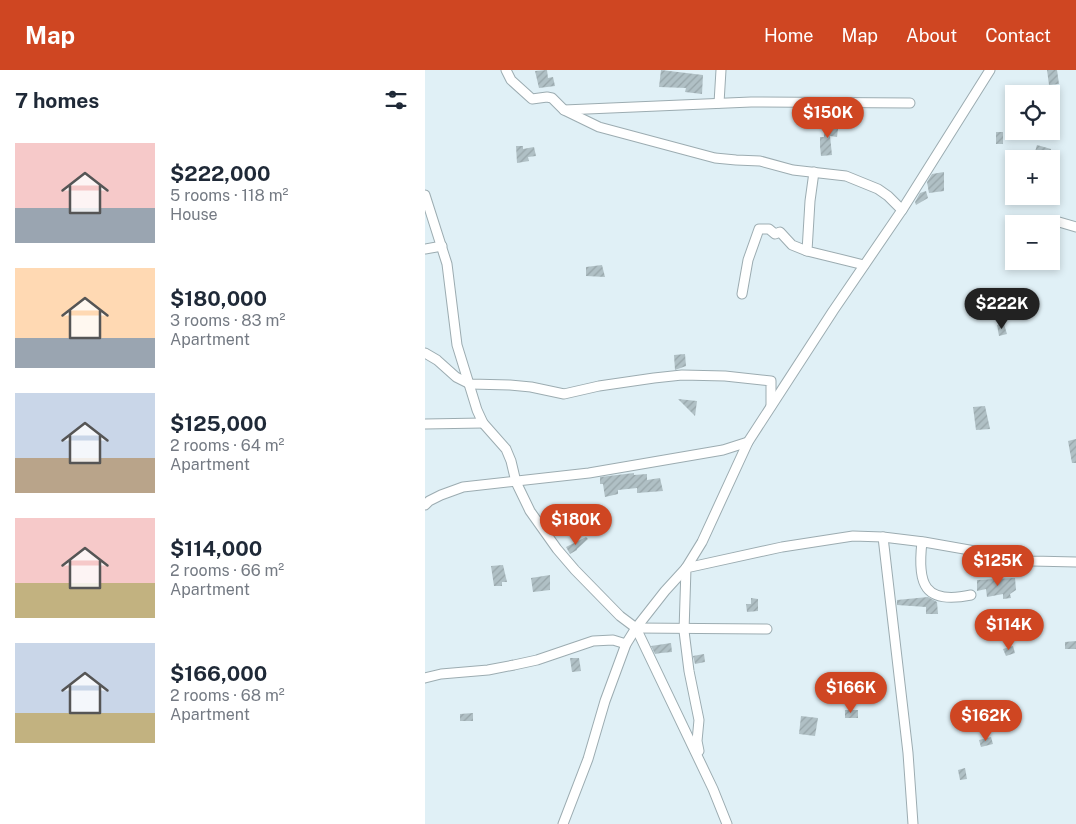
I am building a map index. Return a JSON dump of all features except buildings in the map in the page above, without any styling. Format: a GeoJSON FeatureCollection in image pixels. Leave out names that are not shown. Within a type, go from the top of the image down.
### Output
{"type":"FeatureCollection","features":[{"type":"Feature","properties":{"kind":"street"},"geometry":{"type":"LineString","coordinates":[[506,70],[511,80],[532,99],[552,98],[564,110],[599,127],[715,158],[767,162],[793,170],[846,176],[867,184],[888,196],[901,210]]}},
{"type":"Feature","properties":{"kind":"street"},"geometry":{"type":"LineString","coordinates":[[719,103],[721,70]]}},
{"type":"Feature","properties":{"kind":"street"},"geometry":{"type":"LineString","coordinates":[[563,824],[577,789],[605,701],[626,644],[665,590],[686,568],[702,542],[748,442],[901,210],[988,71]]}},
{"type":"Feature","properties":{"kind":"street"},"geometry":{"type":"LineString","coordinates":[[564,110],[761,102],[910,103]]}},
{"type":"Feature","properties":{"kind":"street"},"geometry":{"type":"LineString","coordinates":[[807,251],[814,172]]}},
{"type":"Feature","properties":{"kind":"street"},"geometry":{"type":"LineString","coordinates":[[425,195],[450,277],[451,305],[457,345],[477,410],[483,423],[505,449],[511,461],[516,482],[530,511],[557,549],[600,596],[620,616],[636,628],[704,770],[727,824]]}},
{"type":"Feature","properties":{"kind":"street"},"geometry":{"type":"LineString","coordinates":[[1060,222],[1076,227]]}},
{"type":"Feature","properties":{"kind":"street"},"geometry":{"type":"LineString","coordinates":[[742,294],[748,260],[759,230],[769,229],[775,234],[780,232],[793,245],[807,251],[864,265]]}},
{"type":"Feature","properties":{"kind":"street"},"geometry":{"type":"LineString","coordinates":[[425,249],[441,246]]}},
{"type":"Feature","properties":{"kind":"street"},"geometry":{"type":"LineString","coordinates":[[425,353],[437,360],[456,377],[470,384],[531,387],[564,394],[599,386],[682,375],[725,376],[771,381],[771,407]]}},
{"type":"Feature","properties":{"kind":"street"},"geometry":{"type":"LineString","coordinates":[[425,424],[483,423]]}},
{"type":"Feature","properties":{"kind":"street"},"geometry":{"type":"LineString","coordinates":[[425,505],[441,495],[463,488],[589,473],[723,450],[748,442]]}},
{"type":"Feature","properties":{"kind":"street"},"geometry":{"type":"LineString","coordinates":[[686,568],[782,547],[853,536],[883,537],[922,542],[1032,561],[1076,562]]}},
{"type":"Feature","properties":{"kind":"street"},"geometry":{"type":"LineString","coordinates":[[883,537],[908,753],[913,824]]}},
{"type":"Feature","properties":{"kind":"street"},"geometry":{"type":"LineString","coordinates":[[922,542],[922,580],[927,590],[944,598],[958,598],[971,595]]}},
{"type":"Feature","properties":{"kind":"street"},"geometry":{"type":"LineString","coordinates":[[686,568],[684,630],[689,671],[699,720],[697,741],[704,770]]}},
{"type":"Feature","properties":{"kind":"street"},"geometry":{"type":"LineString","coordinates":[[636,628],[684,630],[767,629]]}},
{"type":"Feature","properties":{"kind":"street"},"geometry":{"type":"LineString","coordinates":[[425,678],[441,674],[488,670],[537,660],[593,641],[613,640],[626,644]]}}]}
